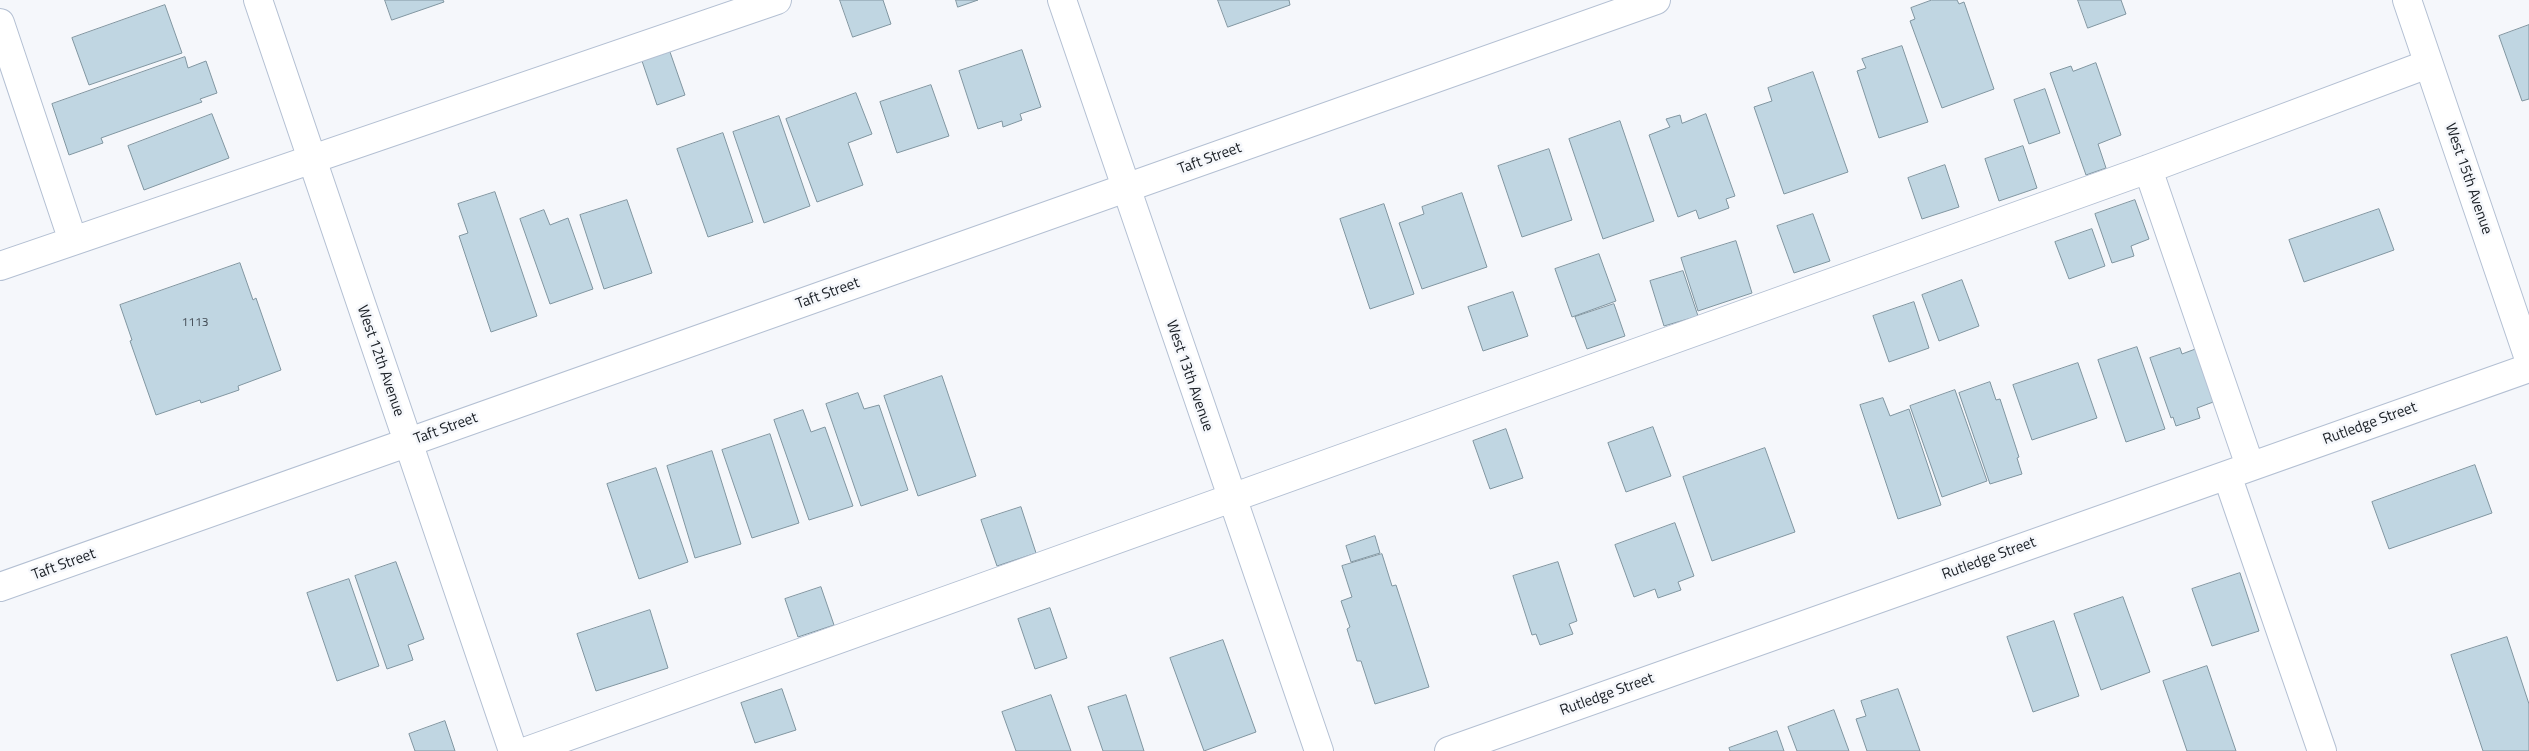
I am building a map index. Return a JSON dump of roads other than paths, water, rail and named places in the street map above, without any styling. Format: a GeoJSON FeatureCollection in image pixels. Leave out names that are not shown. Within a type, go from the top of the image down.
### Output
{"type":"FeatureCollection","features":[{"type":"Feature","properties":{"kind":"street","name":"West 12th Avenue"},"geometry":{"type":"LineString","coordinates":[[258,0],[513,751]]}},
{"type":"Feature","properties":{"kind":"street"},"geometry":{"type":"LineString","coordinates":[[0,266],[778,0]]}},
{"type":"Feature","properties":{"kind":"street","name":"West 13th Avenue"},"geometry":{"type":"LineString","coordinates":[[1062,0],[1318,751]]}},
{"type":"Feature","properties":{"kind":"street","name":"Taft Street"},"geometry":{"type":"LineString","coordinates":[[0,588],[1656,0]]}},
{"type":"Feature","properties":{"kind":"street","name":"West 15th Avenue"},"geometry":{"type":"LineString","coordinates":[[2407,0],[2529,359]]}},
{"type":"Feature","properties":{"kind":"street"},"geometry":{"type":"LineString","coordinates":[[0,23],[73,241]]}},
{"type":"Feature","properties":{"kind":"street"},"geometry":{"type":"LineString","coordinates":[[527,751],[1231,496],[2148,169],[2428,64]]}},
{"type":"Feature","properties":{"kind":"street"},"geometry":{"type":"LineString","coordinates":[[2148,169],[2322,751]]}},
{"type":"Feature","properties":{"kind":"street","name":"Rutledge Street"},"geometry":{"type":"LineString","coordinates":[[1449,751],[2529,368]]}}]}
